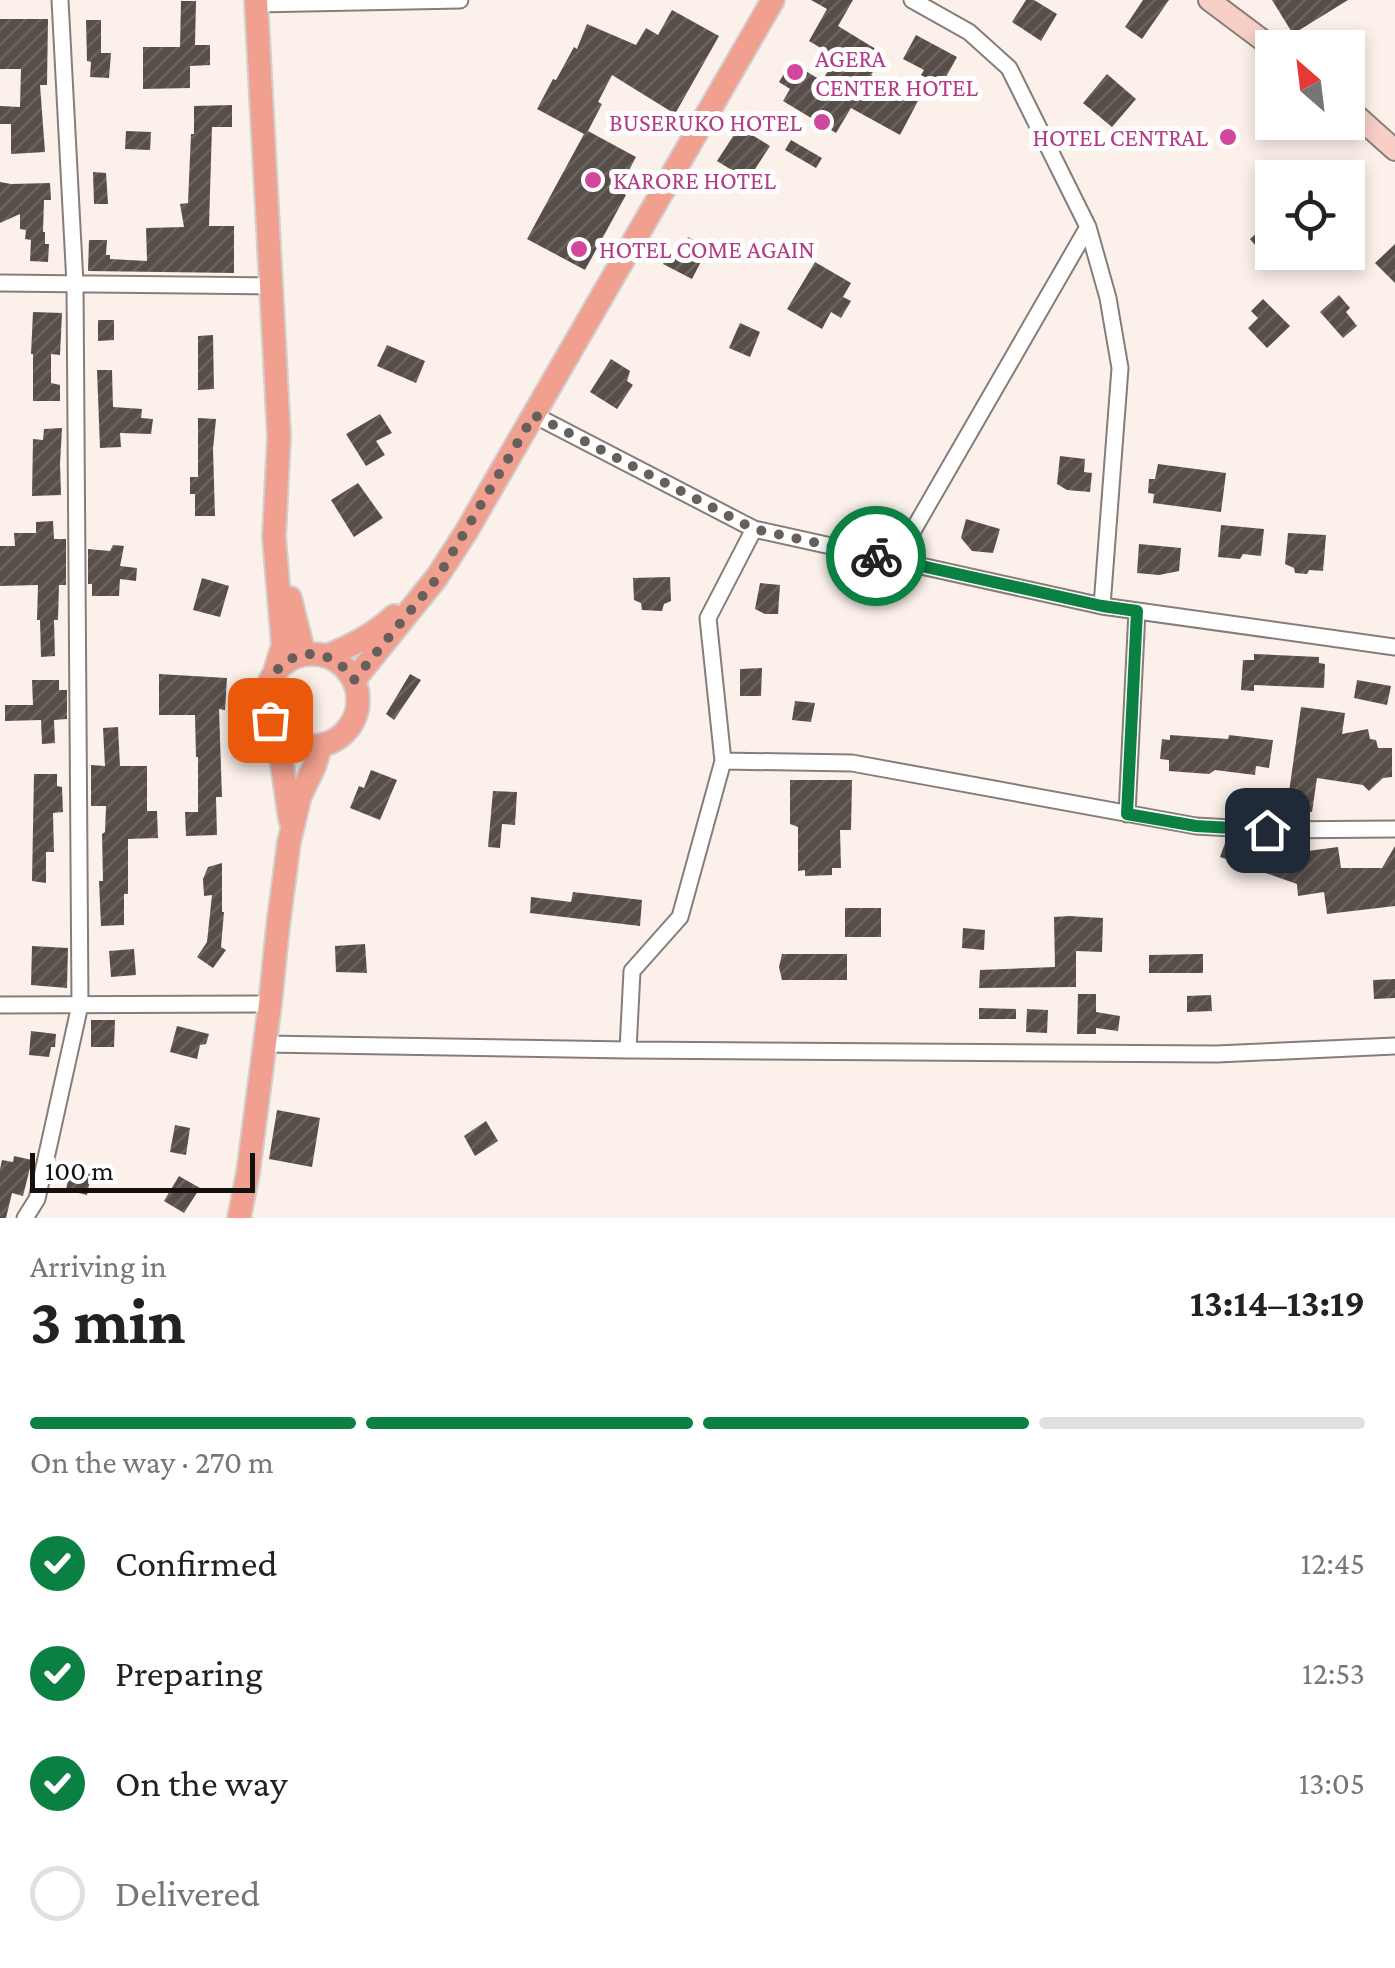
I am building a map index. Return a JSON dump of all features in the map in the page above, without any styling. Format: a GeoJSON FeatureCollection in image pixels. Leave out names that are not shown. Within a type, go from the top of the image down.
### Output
{"type":"FeatureCollection","features":[{"type":"Feature","properties":{"kind":"main road"},"geometry":{"type":"LineString","coordinates":[[354,680],[438,577],[773,0]]}},
{"type":"Feature","properties":{"kind":"main road"},"geometry":{"type":"LineString","coordinates":[[1209,0],[1255,34]]}},
{"type":"Feature","properties":{"kind":"main road"},"geometry":{"type":"LineString","coordinates":[[256,2],[279,436],[274,537],[282,646],[268,685],[266,708],[277,730],[296,744],[308,746],[342,735],[356,715],[358,703],[354,680],[338,662],[316,655]]}},
{"type":"Feature","properties":{"kind":"main road"},"geometry":{"type":"LineString","coordinates":[[1365,123],[1395,150]]}},
{"type":"Feature","properties":{"kind":"main road"},"geometry":{"type":"LineString","coordinates":[[274,537],[316,655]]}},
{"type":"Feature","properties":{"kind":"main road"},"geometry":{"type":"LineString","coordinates":[[274,674],[292,658],[355,644],[382,627],[438,577]]}},
{"type":"Feature","properties":{"kind":"main road"},"geometry":{"type":"LineString","coordinates":[[277,730],[290,811],[290,842]]}},
{"type":"Feature","properties":{"kind":"main road"},"geometry":{"type":"LineString","coordinates":[[239,1218],[290,842],[300,796],[320,745]]}},
{"type":"Feature","properties":{"kind":"street"},"geometry":{"type":"LineString","coordinates":[[25,1218],[36,1199],[80,1004],[76,284],[60,0]]}},
{"type":"Feature","properties":{"kind":"street"},"geometry":{"type":"LineString","coordinates":[[256,2],[460,0]]}},
{"type":"Feature","properties":{"kind":"street"},"geometry":{"type":"LineString","coordinates":[[912,0],[969,32],[1009,68],[1088,226],[1108,298],[1120,368],[1102,606]]}},
{"type":"Feature","properties":{"kind":"street"},"geometry":{"type":"LineString","coordinates":[[896,560],[1088,226]]}},
{"type":"Feature","properties":{"kind":"street"},"geometry":{"type":"LineString","coordinates":[[0,283],[272,286]]}},
{"type":"Feature","properties":{"kind":"street"},"geometry":{"type":"LineString","coordinates":[[534,415],[754,529],[1102,606],[1395,647]]}},
{"type":"Feature","properties":{"kind":"street"},"geometry":{"type":"LineString","coordinates":[[628,1050],[632,971],[680,917],[723,761],[708,618],[754,529]]}},
{"type":"Feature","properties":{"kind":"street"},"geometry":{"type":"LineString","coordinates":[[1127,814],[1137,611]]}},
{"type":"Feature","properties":{"kind":"street"},"geometry":{"type":"LineString","coordinates":[[723,761],[852,763],[1196,826],[1395,829]]}},
{"type":"Feature","properties":{"kind":"street"},"geometry":{"type":"LineString","coordinates":[[0,1005],[270,1004]]}},
{"type":"Feature","properties":{"kind":"street"},"geometry":{"type":"LineString","coordinates":[[265,1044],[1218,1054],[1395,1046]]}},
{"type":"Feature","properties":{"kind":"building"},"geometry":{"type":"Polygon","coordinates":[[[811,0],[853,0],[838,26],[884,54],[871,75],[918,101],[900,135],[851,108],[836,133],[783,101],[790,89],[779,82],[791,62],[822,81],[836,57],[809,41],[827,9],[811,0]]]}},
{"type":"Feature","properties":{"kind":"building"},"geometry":{"type":"Polygon","coordinates":[[[1026,0],[1034,0],[1057,14],[1041,41],[1012,22],[1026,0]]]}},
{"type":"Feature","properties":{"kind":"building"},"geometry":{"type":"Polygon","coordinates":[[[1143,0],[1169,0],[1142,39],[1125,27],[1143,0]]]}},
{"type":"Feature","properties":{"kind":"building"},"geometry":{"type":"Polygon","coordinates":[[[1272,0],[1348,0],[1299,30],[1291,30],[1272,0]]]}},
{"type":"Feature","properties":{"kind":"building"},"geometry":{"type":"Polygon","coordinates":[[[181,1],[196,1],[195,45],[210,45],[210,65],[190,66],[190,88],[143,89],[143,47],[180,47],[181,1]]]}},
{"type":"Feature","properties":{"kind":"building"},"geometry":{"type":"Polygon","coordinates":[[[672,10],[719,36],[675,114],[612,75],[588,131],[636,157],[618,191],[626,195],[585,270],[527,239],[584,134],[537,109],[574,47],[577,49],[587,24],[636,45],[646,28],[658,35],[672,10]]]}},
{"type":"Feature","properties":{"kind":"building"},"geometry":{"type":"Polygon","coordinates":[[[0,19],[48,19],[47,85],[40,85],[45,152],[11,154],[11,124],[0,124],[0,106],[20,107],[21,69],[0,69],[0,19]]]}},
{"type":"Feature","properties":{"kind":"building"},"geometry":{"type":"Polygon","coordinates":[[[86,20],[101,20],[101,53],[111,53],[109,78],[90,77],[86,20]]]}},
{"type":"Feature","properties":{"kind":"building"},"geometry":{"type":"Polygon","coordinates":[[[916,35],[957,57],[941,86],[921,75],[924,70],[903,59],[916,35]]]}},
{"type":"Feature","properties":{"kind":"building"},"geometry":{"type":"Polygon","coordinates":[[[1107,74],[1136,99],[1112,127],[1083,103],[1107,74]]]}},
{"type":"Feature","properties":{"kind":"building"},"geometry":{"type":"Polygon","coordinates":[[[232,105],[232,127],[212,127],[209,226],[234,226],[234,273],[88,271],[89,240],[107,240],[106,255],[110,259],[147,261],[146,228],[184,227],[180,204],[188,203],[194,106],[232,105]]]}},
{"type":"Feature","properties":{"kind":"building"},"geometry":{"type":"Polygon","coordinates":[[[739,127],[770,146],[748,180],[717,161],[739,127]]]}},
{"type":"Feature","properties":{"kind":"building"},"geometry":{"type":"Polygon","coordinates":[[[126,131],[151,132],[150,150],[125,149],[126,131]]]}},
{"type":"Feature","properties":{"kind":"building"},"geometry":{"type":"Polygon","coordinates":[[[791,140],[822,158],[816,168],[785,150],[791,140]]]}},
{"type":"Feature","properties":{"kind":"building"},"geometry":{"type":"Polygon","coordinates":[[[93,172],[106,173],[108,204],[94,204],[93,172]]]}},
{"type":"Feature","properties":{"kind":"building"},"geometry":{"type":"Polygon","coordinates":[[[0,182],[50,183],[51,200],[44,200],[43,232],[45,244],[49,244],[48,262],[30,261],[31,240],[25,239],[26,230],[20,229],[20,214],[0,223],[0,182]]]}},
{"type":"Feature","properties":{"kind":"building"},"geometry":{"type":"Polygon","coordinates":[[[688,237],[708,248],[692,279],[663,264],[671,249],[680,251],[688,237]]]}},
{"type":"Feature","properties":{"kind":"building"},"geometry":{"type":"Polygon","coordinates":[[[1395,244],[1395,283],[1375,263],[1395,244]]]}},
{"type":"Feature","properties":{"kind":"building"},"geometry":{"type":"Polygon","coordinates":[[[815,262],[851,283],[843,297],[851,301],[841,318],[831,312],[822,329],[787,309],[815,262]]]}},
{"type":"Feature","properties":{"kind":"building"},"geometry":{"type":"Polygon","coordinates":[[[1339,295],[1357,326],[1343,338],[1320,312],[1339,295]]]}},
{"type":"Feature","properties":{"kind":"building"},"geometry":{"type":"Polygon","coordinates":[[[1263,299],[1290,326],[1267,348],[1248,328],[1258,318],[1251,311],[1263,299]]]}},
{"type":"Feature","properties":{"kind":"building"},"geometry":{"type":"Polygon","coordinates":[[[33,312],[62,313],[60,355],[51,354],[51,383],[60,385],[60,401],[33,401],[33,312]]]}},
{"type":"Feature","properties":{"kind":"building"},"geometry":{"type":"Polygon","coordinates":[[[98,320],[114,320],[114,340],[98,341],[98,320]]]}},
{"type":"Feature","properties":{"kind":"building"},"geometry":{"type":"Polygon","coordinates":[[[740,323],[760,332],[750,357],[729,348],[740,323]]]}},
{"type":"Feature","properties":{"kind":"building"},"geometry":{"type":"Polygon","coordinates":[[[213,335],[214,389],[198,390],[198,336],[213,335]]]}},
{"type":"Feature","properties":{"kind":"building"},"geometry":{"type":"Polygon","coordinates":[[[387,345],[425,361],[416,383],[377,366],[387,345]]]}},
{"type":"Feature","properties":{"kind":"building"},"geometry":{"type":"Polygon","coordinates":[[[611,359],[630,371],[627,381],[633,385],[617,409],[590,392],[611,359]]]}},
{"type":"Feature","properties":{"kind":"building"},"geometry":{"type":"Polygon","coordinates":[[[97,370],[112,370],[113,407],[142,409],[141,418],[153,419],[151,434],[120,433],[121,447],[100,448],[97,370]]]}},
{"type":"Feature","properties":{"kind":"building"},"geometry":{"type":"Polygon","coordinates":[[[380,414],[392,433],[376,441],[385,455],[366,466],[346,434],[380,414]]]}},
{"type":"Feature","properties":{"kind":"building"},"geometry":{"type":"Polygon","coordinates":[[[198,418],[216,419],[215,516],[195,516],[195,494],[190,494],[190,477],[198,477],[198,418]]]}},
{"type":"Feature","properties":{"kind":"building"},"geometry":{"type":"Polygon","coordinates":[[[62,428],[61,495],[32,496],[33,439],[43,440],[44,429],[62,428]]]}},
{"type":"Feature","properties":{"kind":"building"},"geometry":{"type":"Polygon","coordinates":[[[1060,456],[1085,459],[1084,472],[1092,473],[1090,492],[1067,490],[1057,484],[1060,456]]]}},
{"type":"Feature","properties":{"kind":"building"},"geometry":{"type":"Polygon","coordinates":[[[1158,464],[1226,473],[1221,512],[1153,503],[1154,494],[1148,493],[1149,479],[1155,479],[1158,464]]]}},
{"type":"Feature","properties":{"kind":"building"},"geometry":{"type":"Polygon","coordinates":[[[358,483],[383,518],[354,537],[331,500],[358,483]]]}},
{"type":"Feature","properties":{"kind":"building"},"geometry":{"type":"Polygon","coordinates":[[[966,519],[1000,529],[993,553],[972,551],[961,538],[966,519]]]}},
{"type":"Feature","properties":{"kind":"building"},"geometry":{"type":"Polygon","coordinates":[[[53,521],[54,539],[66,539],[66,585],[59,585],[58,620],[54,620],[55,656],[41,657],[38,585],[0,586],[0,546],[15,546],[14,533],[36,533],[36,522],[53,521]]]}},
{"type":"Feature","properties":{"kind":"building"},"geometry":{"type":"Polygon","coordinates":[[[1221,525],[1264,529],[1261,556],[1218,557],[1221,525]]]}},
{"type":"Feature","properties":{"kind":"building"},"geometry":{"type":"Polygon","coordinates":[[[1288,533],[1326,535],[1323,571],[1295,573],[1294,568],[1285,564],[1288,533]]]}},
{"type":"Feature","properties":{"kind":"building"},"geometry":{"type":"Polygon","coordinates":[[[1139,544],[1181,548],[1179,571],[1159,575],[1137,573],[1139,544]]]}},
{"type":"Feature","properties":{"kind":"building"},"geometry":{"type":"Polygon","coordinates":[[[113,545],[124,546],[120,566],[137,568],[136,581],[120,579],[119,596],[92,596],[88,549],[110,551],[113,545]]]}},
{"type":"Feature","properties":{"kind":"building"},"geometry":{"type":"Polygon","coordinates":[[[670,577],[671,601],[664,604],[662,611],[642,610],[641,603],[634,600],[633,578],[670,577]]]}},
{"type":"Feature","properties":{"kind":"building"},"geometry":{"type":"Polygon","coordinates":[[[202,578],[229,586],[220,617],[193,610],[202,578]]]}},
{"type":"Feature","properties":{"kind":"building"},"geometry":{"type":"Polygon","coordinates":[[[760,583],[780,585],[778,614],[755,609],[760,583]]]}},
{"type":"Feature","properties":{"kind":"building"},"geometry":{"type":"Polygon","coordinates":[[[1254,654],[1319,657],[1319,663],[1325,664],[1324,688],[1254,685],[1254,691],[1241,690],[1243,660],[1254,660],[1254,654]]]}},
{"type":"Feature","properties":{"kind":"building"},"geometry":{"type":"Polygon","coordinates":[[[762,668],[761,696],[740,696],[740,669],[762,668]]]}},
{"type":"Feature","properties":{"kind":"building"},"geometry":{"type":"Polygon","coordinates":[[[159,674],[227,678],[225,710],[219,709],[222,797],[216,797],[217,835],[186,836],[185,812],[198,812],[195,715],[159,715],[159,674]]]}},
{"type":"Feature","properties":{"kind":"building"},"geometry":{"type":"Polygon","coordinates":[[[410,674],[421,680],[394,720],[386,714],[410,674]]]}},
{"type":"Feature","properties":{"kind":"building"},"geometry":{"type":"Polygon","coordinates":[[[32,680],[59,680],[59,690],[67,690],[67,719],[54,720],[55,743],[42,744],[41,720],[5,721],[5,705],[33,705],[32,680]]]}},
{"type":"Feature","properties":{"kind":"building"},"geometry":{"type":"Polygon","coordinates":[[[1357,680],[1391,686],[1387,705],[1354,698],[1357,680]]]}},
{"type":"Feature","properties":{"kind":"building"},"geometry":{"type":"Polygon","coordinates":[[[795,701],[815,703],[811,722],[792,720],[795,701]]]}},
{"type":"Feature","properties":{"kind":"building"},"geometry":{"type":"Polygon","coordinates":[[[1301,707],[1345,713],[1342,734],[1368,729],[1378,748],[1392,748],[1392,777],[1383,778],[1369,791],[1363,785],[1317,778],[1312,812],[1284,808],[1301,707]]]}},
{"type":"Feature","properties":{"kind":"building"},"geometry":{"type":"Polygon","coordinates":[[[118,727],[120,766],[147,766],[147,811],[157,811],[158,838],[128,839],[124,925],[101,926],[99,881],[103,881],[106,806],[91,806],[91,765],[105,766],[103,728],[118,727]]]}},
{"type":"Feature","properties":{"kind":"building"},"geometry":{"type":"Polygon","coordinates":[[[1170,735],[1273,740],[1269,768],[1256,766],[1255,775],[1215,770],[1209,774],[1169,771],[1169,760],[1160,759],[1162,739],[1170,740],[1170,735]]]}},
{"type":"Feature","properties":{"kind":"building"},"geometry":{"type":"Polygon","coordinates":[[[371,770],[397,780],[380,820],[350,808],[371,770]]]}},
{"type":"Feature","properties":{"kind":"building"},"geometry":{"type":"Polygon","coordinates":[[[34,774],[57,774],[57,786],[62,787],[63,812],[53,813],[54,852],[46,852],[46,883],[32,881],[34,774]]]}},
{"type":"Feature","properties":{"kind":"building"},"geometry":{"type":"Polygon","coordinates":[[[790,780],[852,780],[851,830],[840,830],[841,868],[832,868],[832,875],[805,876],[805,870],[798,871],[798,827],[790,824],[790,780]]]}},
{"type":"Feature","properties":{"kind":"building"},"geometry":{"type":"Polygon","coordinates":[[[493,791],[517,792],[515,825],[502,824],[500,848],[488,847],[493,791]]]}},
{"type":"Feature","properties":{"kind":"building"},"geometry":{"type":"Polygon","coordinates":[[[1225,843],[1295,867],[1293,853],[1338,847],[1341,868],[1382,868],[1395,846],[1395,906],[1327,914],[1324,892],[1298,896],[1297,884],[1220,857],[1225,843]]]}},
{"type":"Feature","properties":{"kind":"building"},"geometry":{"type":"Polygon","coordinates":[[[222,863],[221,947],[226,950],[213,968],[197,957],[207,942],[212,895],[204,896],[203,879],[208,867],[222,863]]]}},
{"type":"Feature","properties":{"kind":"building"},"geometry":{"type":"Polygon","coordinates":[[[573,892],[642,900],[640,926],[530,913],[531,897],[571,902],[573,892]]]}},
{"type":"Feature","properties":{"kind":"building"},"geometry":{"type":"Polygon","coordinates":[[[845,908],[881,908],[881,937],[845,937],[845,908]]]}},
{"type":"Feature","properties":{"kind":"building"},"geometry":{"type":"Polygon","coordinates":[[[1054,917],[1103,918],[1102,952],[1076,951],[1076,987],[979,988],[980,970],[1055,967],[1054,917]]]}},
{"type":"Feature","properties":{"kind":"building"},"geometry":{"type":"Polygon","coordinates":[[[963,928],[985,930],[984,950],[962,948],[963,928]]]}},
{"type":"Feature","properties":{"kind":"building"},"geometry":{"type":"Polygon","coordinates":[[[365,944],[367,973],[336,972],[335,946],[365,944]]]}},
{"type":"Feature","properties":{"kind":"building"},"geometry":{"type":"Polygon","coordinates":[[[32,946],[68,948],[67,988],[31,985],[32,946]]]}},
{"type":"Feature","properties":{"kind":"building"},"geometry":{"type":"Polygon","coordinates":[[[134,949],[136,975],[111,977],[109,951],[134,949]]]}},
{"type":"Feature","properties":{"kind":"building"},"geometry":{"type":"Polygon","coordinates":[[[782,954],[847,954],[847,980],[782,980],[782,954]]]}},
{"type":"Feature","properties":{"kind":"building"},"geometry":{"type":"Polygon","coordinates":[[[1203,954],[1203,973],[1149,973],[1149,955],[1203,954]]]}},
{"type":"Feature","properties":{"kind":"building"},"geometry":{"type":"Polygon","coordinates":[[[1395,979],[1395,998],[1374,999],[1373,980],[1395,979]]]}},
{"type":"Feature","properties":{"kind":"building"},"geometry":{"type":"Polygon","coordinates":[[[1078,994],[1096,994],[1096,1012],[1120,1016],[1118,1031],[1096,1028],[1096,1034],[1077,1034],[1078,994]]]}},
{"type":"Feature","properties":{"kind":"building"},"geometry":{"type":"Polygon","coordinates":[[[1211,995],[1212,1011],[1187,1012],[1187,996],[1211,995]]]}},
{"type":"Feature","properties":{"kind":"building"},"geometry":{"type":"Polygon","coordinates":[[[979,1008],[1016,1009],[1016,1019],[979,1019],[979,1008]]]}},
{"type":"Feature","properties":{"kind":"building"},"geometry":{"type":"Polygon","coordinates":[[[1027,1009],[1048,1010],[1047,1033],[1026,1032],[1027,1009]]]}},
{"type":"Feature","properties":{"kind":"building"},"geometry":{"type":"Polygon","coordinates":[[[91,1020],[115,1020],[114,1047],[91,1047],[91,1020]]]}},
{"type":"Feature","properties":{"kind":"building"},"geometry":{"type":"Polygon","coordinates":[[[177,1026],[209,1034],[206,1044],[200,1045],[197,1059],[170,1052],[177,1026]]]}},
{"type":"Feature","properties":{"kind":"building"},"geometry":{"type":"Polygon","coordinates":[[[31,1031],[56,1034],[49,1057],[29,1055],[31,1031]]]}},
{"type":"Feature","properties":{"kind":"building"},"geometry":{"type":"Polygon","coordinates":[[[277,1110],[320,1118],[312,1167],[269,1159],[277,1110]]]}},
{"type":"Feature","properties":{"kind":"building"},"geometry":{"type":"Polygon","coordinates":[[[486,1121],[498,1141],[475,1156],[464,1136],[486,1121]]]}},
{"type":"Feature","properties":{"kind":"building"},"geometry":{"type":"Polygon","coordinates":[[[175,1125],[190,1128],[186,1155],[170,1152],[175,1125]]]}},
{"type":"Feature","properties":{"kind":"building"},"geometry":{"type":"Polygon","coordinates":[[[14,1156],[32,1160],[23,1196],[12,1193],[6,1218],[0,1218],[2,1160],[13,1162],[14,1156]]]}},
{"type":"Feature","properties":{"kind":"building"},"geometry":{"type":"Polygon","coordinates":[[[71,1166],[92,1171],[87,1195],[66,1190],[71,1166]]]}},
{"type":"Feature","properties":{"kind":"building"},"geometry":{"type":"Polygon","coordinates":[[[179,1176],[200,1188],[184,1213],[164,1201],[179,1176]]]}},
{"type":"Feature","properties":{"kind":"way so far"},"geometry":{"type":"LineString","coordinates":[[270,720],[266,708],[268,685],[292,658],[304,654],[328,656],[354,680],[438,577],[534,415],[754,529],[876,556]]}},
{"type":"Feature","properties":{"kind":"place","name":"AGERA CENTER HOTEL"},"geometry":{"type":"Point","coordinates":[795,72]}},
{"type":"Feature","properties":{"kind":"place","name":"BUSERUKO HOTEL"},"geometry":{"type":"Point","coordinates":[822,122]}},
{"type":"Feature","properties":{"kind":"place","name":"HOTEL CENTRAL"},"geometry":{"type":"Point","coordinates":[1228,137]}},
{"type":"Feature","properties":{"kind":"place","name":"KARORE HOTEL"},"geometry":{"type":"Point","coordinates":[593,180]}},
{"type":"Feature","properties":{"kind":"place","name":"HOTEL COME AGAIN"},"geometry":{"type":"Point","coordinates":[579,249]}},
{"type":"Feature","properties":{"kind":"route"},"geometry":{"type":"LineString","coordinates":[[876,556],[1137,611],[1127,814],[1196,826],[1267,830]]}}]}
